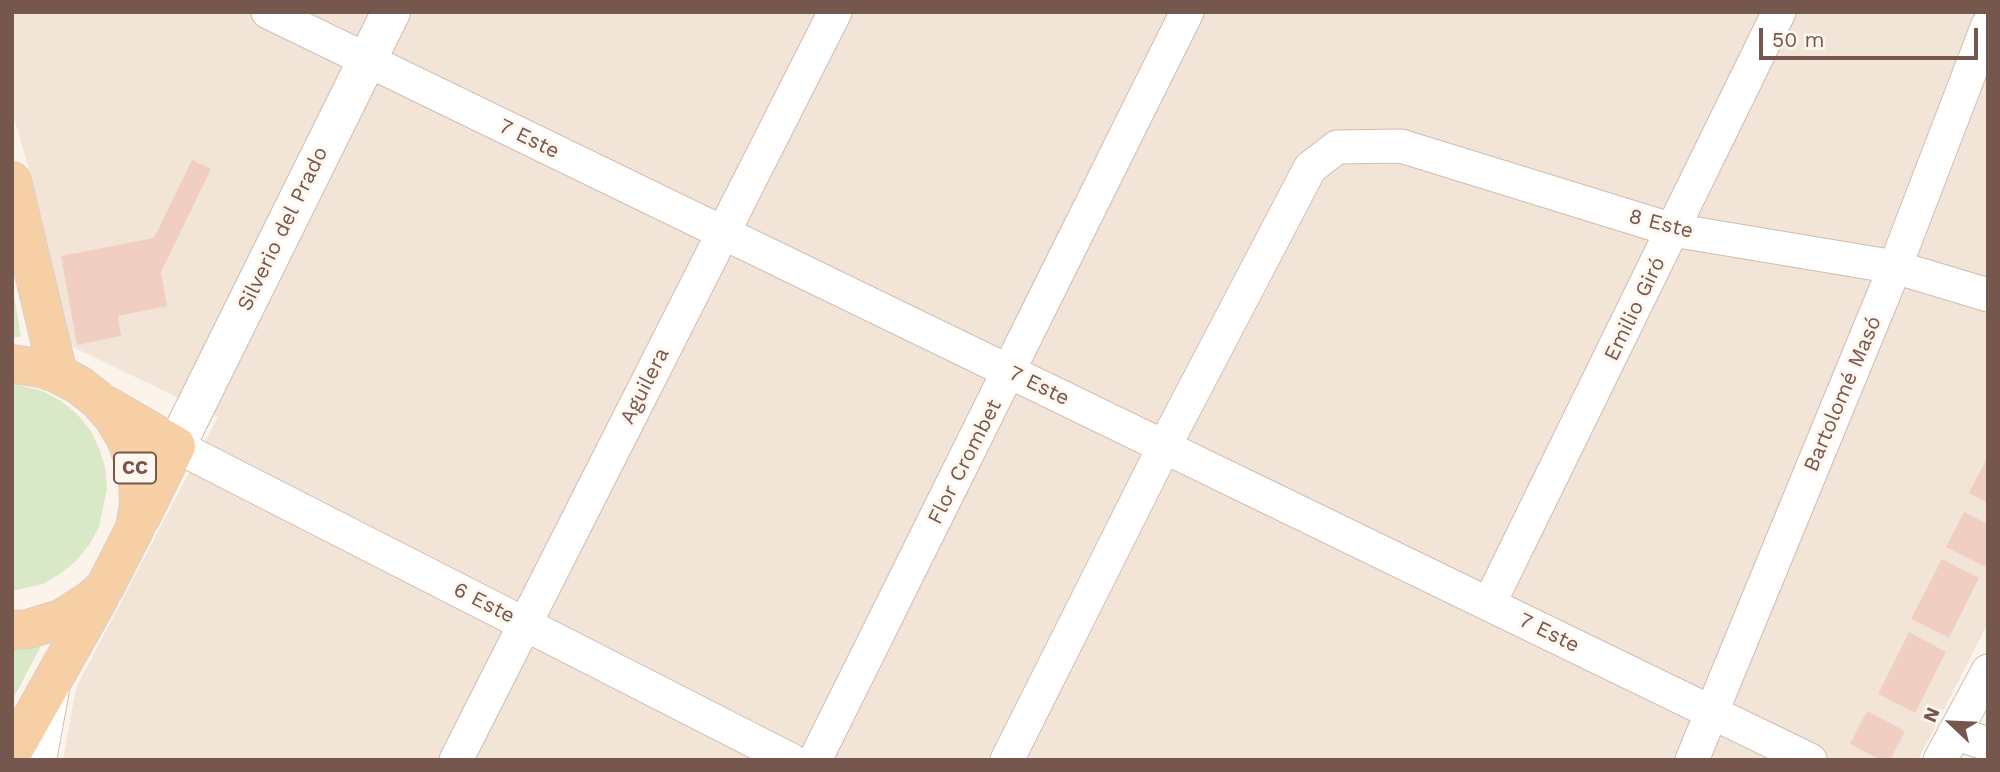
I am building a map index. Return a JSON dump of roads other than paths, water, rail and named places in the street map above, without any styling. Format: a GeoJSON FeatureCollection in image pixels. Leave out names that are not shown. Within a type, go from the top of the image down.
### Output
{"type":"FeatureCollection","features":[{"type":"Feature","properties":{"kind":"main road"},"geometry":{"type":"LineString","coordinates":[[15,206],[58,374]]}},
{"type":"Feature","properties":{"kind":"main road","name":"CC"},"geometry":{"type":"LineString","coordinates":[[12,364],[41,368],[58,374],[79,385],[98,400],[119,427],[133,458],[138,480],[139,504],[135,528],[105,587],[12,752]]}},
{"type":"Feature","properties":{"kind":"main road"},"geometry":{"type":"LineString","coordinates":[[98,400],[176,446],[135,528]]}},
{"type":"Feature","properties":{"kind":"main road","name":"CC"},"geometry":{"type":"LineString","coordinates":[[12,631],[61,619],[78,610],[105,587]]}},
{"type":"Feature","properties":{"kind":"street","name":"7 Este"},"geometry":{"type":"LineString","coordinates":[[268,12],[1810,760]]}},
{"type":"Feature","properties":{"kind":"street","name":"Silverio del Prado"},"geometry":{"type":"LineString","coordinates":[[176,446],[391,12]]}},
{"type":"Feature","properties":{"kind":"street","name":"Aguilera"},"geometry":{"type":"LineString","coordinates":[[456,760],[835,12]]}},
{"type":"Feature","properties":{"kind":"street","name":"Flor Crombet"},"geometry":{"type":"LineString","coordinates":[[816,760],[1187,12]]}},
{"type":"Feature","properties":{"kind":"street","name":"Emilio Giró"},"geometry":{"type":"LineString","coordinates":[[1489,604],[1779,12]]}},
{"type":"Feature","properties":{"kind":"street","name":"Bartolomé Masó"},"geometry":{"type":"LineString","coordinates":[[1692,760],[1895,267],[1988,25]]}},
{"type":"Feature","properties":{"kind":"street","name":"8 Este"},"geometry":{"type":"LineString","coordinates":[[1164,447],[1310,167],[1337,147],[1401,146],[1674,230],[1895,267],[1988,295]]}},
{"type":"Feature","properties":{"kind":"street","name":"6 Este"},"geometry":{"type":"LineString","coordinates":[[176,446],[792,760]]}},
{"type":"Feature","properties":{"kind":"street"},"geometry":{"type":"LineString","coordinates":[[1007,760],[1164,447]]}},
{"type":"Feature","properties":{"kind":"street"},"geometry":{"type":"LineString","coordinates":[[1947,746],[1988,671]]}},
{"type":"Feature","properties":{"kind":"street"},"geometry":{"type":"LineString","coordinates":[[37,760],[50,685]]}},
{"type":"Feature","properties":{"kind":"street"},"geometry":{"type":"LineString","coordinates":[[1947,746],[1988,744]]}}]}
